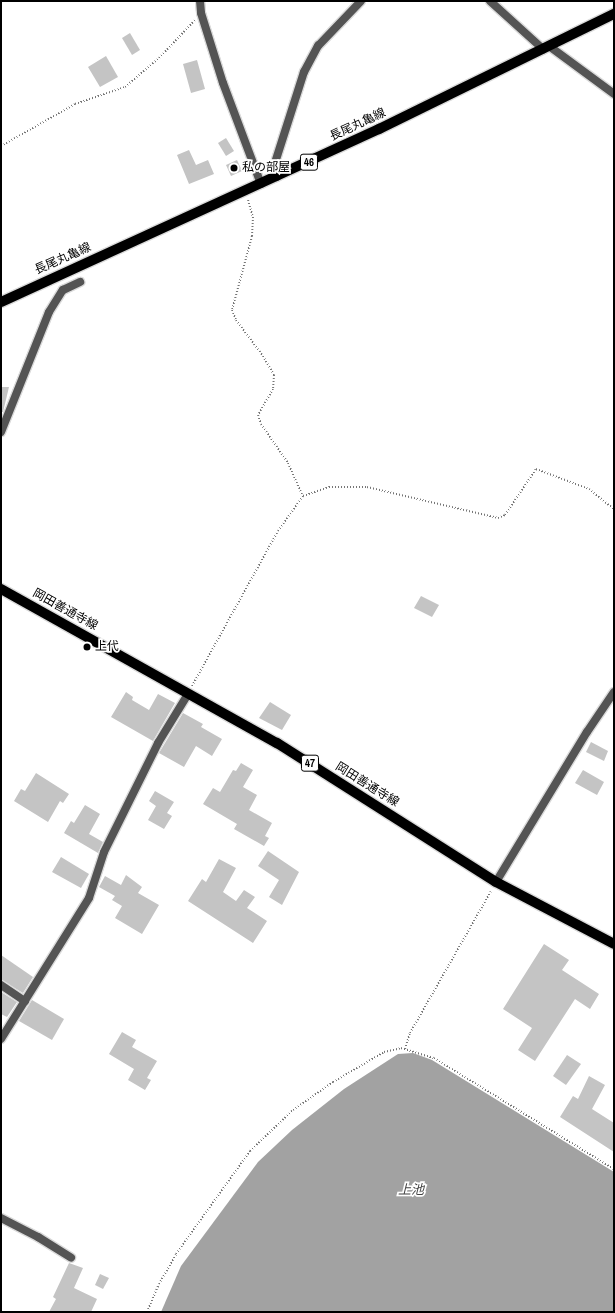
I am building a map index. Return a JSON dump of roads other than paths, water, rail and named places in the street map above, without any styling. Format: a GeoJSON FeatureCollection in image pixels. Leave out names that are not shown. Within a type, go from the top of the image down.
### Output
{"type":"FeatureCollection","features":[{"type":"Feature","properties":{"kind":"main road","name":"長尾丸亀線"},"geometry":{"type":"LineString","coordinates":[[1,302],[277,177],[614,14]]}},
{"type":"Feature","properties":{"kind":"main road","name":"岡田善通寺線"},"geometry":{"type":"LineString","coordinates":[[1,589],[277,743],[496,882],[614,944]]}},
{"type":"Feature","properties":{"kind":"street"},"geometry":{"type":"LineString","coordinates":[[200,1],[201,13],[225,90],[261,184]]}},
{"type":"Feature","properties":{"kind":"street"},"geometry":{"type":"LineString","coordinates":[[277,177],[273,169],[304,72],[318,46],[361,1]]}},
{"type":"Feature","properties":{"kind":"street"},"geometry":{"type":"LineString","coordinates":[[490,1],[546,48],[614,94]]}},
{"type":"Feature","properties":{"kind":"street"},"geometry":{"type":"LineString","coordinates":[[57,276],[63,290]]}},
{"type":"Feature","properties":{"kind":"street"},"geometry":{"type":"LineString","coordinates":[[1,432],[49,312],[63,290],[80,282]]}},
{"type":"Feature","properties":{"kind":"street"},"geometry":{"type":"LineString","coordinates":[[496,882],[587,732],[614,692]]}},
{"type":"Feature","properties":{"kind":"street"},"geometry":{"type":"LineString","coordinates":[[1,1039],[88,898],[107,845],[158,743],[188,694]]}},
{"type":"Feature","properties":{"kind":"street"},"geometry":{"type":"LineString","coordinates":[[1,985],[25,1001]]}},
{"type":"Feature","properties":{"kind":"street"},"geometry":{"type":"LineString","coordinates":[[1,1218],[38,1237],[71,1258]]}},
{"type":"Feature","properties":{"kind":"water","name":"上池"},"geometry":{"type":"Polygon","coordinates":[[[413,1053],[432,1060],[614,1172],[614,1312],[161,1312],[181,1266],[258,1162],[292,1130],[344,1089],[398,1054],[413,1053]]]}},
{"type":"Feature","properties":{"kind":"place","name":"私の部屋"},"geometry":{"type":"Point","coordinates":[234,168]}},
{"type":"Feature","properties":{"kind":"place","name":"上代"},"geometry":{"type":"Point","coordinates":[87,647]}}]}
